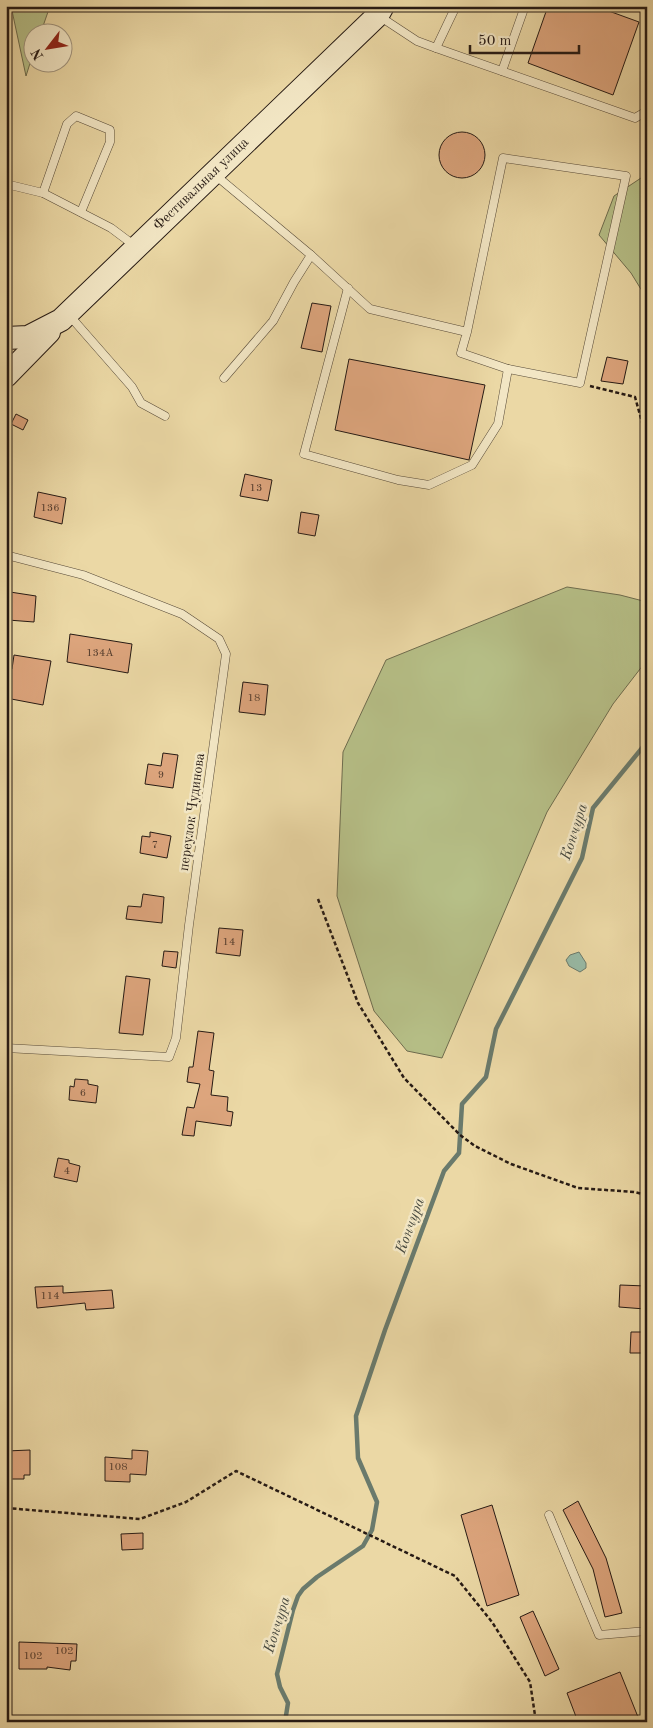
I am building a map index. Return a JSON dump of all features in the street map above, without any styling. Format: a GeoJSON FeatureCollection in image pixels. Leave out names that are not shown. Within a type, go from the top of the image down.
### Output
{"type":"FeatureCollection","features":[{"type":"Feature","properties":{"kind":"main road","name":"Фестивальная улица"},"geometry":{"type":"LineString","coordinates":[[6,338],[28,337],[64,316],[380,10]]}},
{"type":"Feature","properties":{"kind":"main road"},"geometry":{"type":"LineString","coordinates":[[6,376],[64,316]]}},
{"type":"Feature","properties":{"kind":"lane"},"geometry":{"type":"LineString","coordinates":[[436,48],[456,6]]}},
{"type":"Feature","properties":{"kind":"lane"},"geometry":{"type":"LineString","coordinates":[[502,71],[525,6]]}},
{"type":"Feature","properties":{"kind":"lane"},"geometry":{"type":"LineString","coordinates":[[380,10],[417,41],[635,118],[647,111]]}},
{"type":"Feature","properties":{"kind":"lane"},"geometry":{"type":"LineString","coordinates":[[43,193],[68,124],[76,116],[110,130],[110,142],[81,212]]}},
{"type":"Feature","properties":{"kind":"lane"},"geometry":{"type":"LineString","coordinates":[[503,158],[626,176],[580,383],[508,369],[461,353],[503,158]]}},
{"type":"Feature","properties":{"kind":"lane"},"geometry":{"type":"LineString","coordinates":[[213,173],[311,255],[370,309],[467,332]]}},
{"type":"Feature","properties":{"kind":"lane"},"geometry":{"type":"LineString","coordinates":[[6,184],[43,193],[111,228],[136,246]]}},
{"type":"Feature","properties":{"kind":"lane"},"geometry":{"type":"LineString","coordinates":[[224,378],[273,322],[311,255]]}},
{"type":"Feature","properties":{"kind":"lane"},"geometry":{"type":"LineString","coordinates":[[348,288],[304,454],[398,480],[429,485],[472,465],[498,424],[508,369]]}},
{"type":"Feature","properties":{"kind":"lane"},"geometry":{"type":"LineString","coordinates":[[64,316],[132,387],[141,403],[165,416]]}},
{"type":"Feature","properties":{"kind":"lane","name":"переулок Чудинова"},"geometry":{"type":"LineString","coordinates":[[6,555],[83,575],[182,614],[219,638],[226,654],[189,925],[176,1038],[168,1057],[6,1048]]}},
{"type":"Feature","properties":{"kind":"lane"},"geometry":{"type":"LineString","coordinates":[[549,1515],[600,1635],[647,1630]]}},
{"type":"Feature","properties":{"kind":"path"},"geometry":{"type":"LineString","coordinates":[[6,78],[8,92],[6,100]]}},
{"type":"Feature","properties":{"kind":"path"},"geometry":{"type":"LineString","coordinates":[[6,163],[8,174]]}},
{"type":"Feature","properties":{"kind":"path"},"geometry":{"type":"LineString","coordinates":[[580,383],[635,397],[647,440]]}},
{"type":"Feature","properties":{"kind":"path"},"geometry":{"type":"LineString","coordinates":[[318,899],[358,1003],[404,1078],[460,1135],[475,1146],[511,1164],[578,1188],[634,1192],[647,1195]]}},
{"type":"Feature","properties":{"kind":"path"},"geometry":{"type":"LineString","coordinates":[[6,1508],[140,1519],[186,1502],[236,1471],[455,1576],[492,1622],[530,1682],[536,1722]]}},
{"type":"Feature","properties":{"kind":"green space"},"geometry":{"type":"Polygon","coordinates":[[[11,6],[50,6],[44,22],[22,22],[22,57],[11,6]]]}},
{"type":"Feature","properties":{"kind":"green space"},"geometry":{"type":"Polygon","coordinates":[[[641,178],[647,180],[647,299],[631,273],[599,235],[614,196],[641,178]]]}},
{"type":"Feature","properties":{"kind":"green space"},"geometry":{"type":"Polygon","coordinates":[[[567,587],[620,595],[647,602],[647,660],[613,704],[547,812],[442,1058],[407,1051],[374,1011],[337,896],[343,752],[386,660],[567,587]]]}},
{"type":"Feature","properties":{"kind":"shaded area"},"geometry":{"type":"Polygon","coordinates":[[[579,952],[586,963],[586,968],[580,972],[569,966],[566,960],[570,955],[579,952]]]}},
{"type":"Feature","properties":{"kind":"building"},"geometry":{"type":"Polygon","coordinates":[[[548,6],[595,6],[639,22],[613,95],[528,63],[548,6]]]}},
{"type":"Feature","properties":{"kind":"building"},"geometry":{"type":"Polygon","coordinates":[[[467,132],[479,138],[484,146],[484,164],[479,172],[471,177],[457,178],[445,172],[440,164],[439,150],[445,138],[453,133],[467,132]]]}},
{"type":"Feature","properties":{"kind":"building"},"geometry":{"type":"Polygon","coordinates":[[[312,303],[331,306],[322,352],[301,348],[312,303]]]}},
{"type":"Feature","properties":{"kind":"building"},"geometry":{"type":"Polygon","coordinates":[[[607,357],[628,361],[623,384],[601,381],[607,357]]]}},
{"type":"Feature","properties":{"kind":"building"},"geometry":{"type":"Polygon","coordinates":[[[349,359],[485,385],[469,460],[335,430],[349,359]]]}},
{"type":"Feature","properties":{"kind":"building"},"geometry":{"type":"Polygon","coordinates":[[[16,414],[28,420],[23,430],[11,424],[16,414]]]}},
{"type":"Feature","properties":{"kind":"building"},"geometry":{"type":"Polygon","coordinates":[[[245,474],[272,480],[268,501],[240,496],[245,474]]]}},
{"type":"Feature","properties":{"kind":"building"},"geometry":{"type":"Polygon","coordinates":[[[38,492],[66,498],[62,524],[34,517],[38,492]]]}},
{"type":"Feature","properties":{"kind":"building"},"geometry":{"type":"Polygon","coordinates":[[[301,512],[319,515],[315,536],[298,533],[301,512]]]}},
{"type":"Feature","properties":{"kind":"building"},"geometry":{"type":"Polygon","coordinates":[[[10,592],[36,596],[34,622],[8,620],[10,592]]]}},
{"type":"Feature","properties":{"kind":"building"},"geometry":{"type":"Polygon","coordinates":[[[70,634],[132,644],[128,673],[67,662],[70,634]]]}},
{"type":"Feature","properties":{"kind":"building"},"geometry":{"type":"Polygon","coordinates":[[[14,655],[51,661],[43,705],[6,698],[6,668],[12,669],[14,655]]]}},
{"type":"Feature","properties":{"kind":"building"},"geometry":{"type":"Polygon","coordinates":[[[243,682],[268,685],[265,715],[239,712],[243,682]]]}},
{"type":"Feature","properties":{"kind":"building"},"geometry":{"type":"Polygon","coordinates":[[[163,753],[178,755],[173,788],[145,784],[148,764],[161,766],[163,753]]]}},
{"type":"Feature","properties":{"kind":"building"},"geometry":{"type":"Polygon","coordinates":[[[150,832],[171,836],[167,858],[140,853],[142,836],[150,837],[150,832]]]}},
{"type":"Feature","properties":{"kind":"building"},"geometry":{"type":"Polygon","coordinates":[[[143,894],[164,897],[162,923],[126,919],[128,906],[141,907],[143,894]]]}},
{"type":"Feature","properties":{"kind":"building"},"geometry":{"type":"Polygon","coordinates":[[[219,928],[243,930],[240,956],[216,953],[219,928]]]}},
{"type":"Feature","properties":{"kind":"building"},"geometry":{"type":"Polygon","coordinates":[[[164,951],[178,952],[176,968],[162,966],[164,951]]]}},
{"type":"Feature","properties":{"kind":"building"},"geometry":{"type":"Polygon","coordinates":[[[126,976],[150,979],[143,1035],[119,1033],[126,976]]]}},
{"type":"Feature","properties":{"kind":"building"},"geometry":{"type":"Polygon","coordinates":[[[198,1031],[214,1033],[209,1070],[214,1071],[211,1095],[228,1097],[227,1111],[233,1112],[231,1126],[196,1121],[194,1136],[182,1135],[187,1107],[194,1108],[200,1084],[187,1082],[189,1067],[193,1067],[198,1031]]]}},
{"type":"Feature","properties":{"kind":"building"},"geometry":{"type":"Polygon","coordinates":[[[75,1079],[88,1080],[88,1084],[98,1086],[96,1103],[69,1100],[70,1086],[74,1087],[75,1079]]]}},
{"type":"Feature","properties":{"kind":"building"},"geometry":{"type":"Polygon","coordinates":[[[58,1158],[69,1160],[69,1163],[80,1166],[77,1182],[54,1177],[58,1158]]]}},
{"type":"Feature","properties":{"kind":"building"},"geometry":{"type":"Polygon","coordinates":[[[620,1285],[646,1286],[645,1309],[619,1307],[620,1285]]]}},
{"type":"Feature","properties":{"kind":"building"},"geometry":{"type":"Polygon","coordinates":[[[63,1286],[63,1293],[112,1290],[114,1308],[86,1310],[85,1303],[37,1308],[35,1287],[63,1286]]]}},
{"type":"Feature","properties":{"kind":"building"},"geometry":{"type":"Polygon","coordinates":[[[631,1332],[644,1332],[644,1353],[630,1353],[631,1332]]]}},
{"type":"Feature","properties":{"kind":"building"},"geometry":{"type":"Polygon","coordinates":[[[30,1450],[30,1475],[24,1475],[24,1479],[6,1479],[6,1451],[30,1450]]]}},
{"type":"Feature","properties":{"kind":"building"},"geometry":{"type":"Polygon","coordinates":[[[132,1450],[148,1451],[146,1475],[130,1474],[130,1482],[105,1481],[105,1457],[132,1459],[132,1450]]]}},
{"type":"Feature","properties":{"kind":"building"},"geometry":{"type":"Polygon","coordinates":[[[578,1501],[606,1558],[622,1613],[605,1617],[593,1569],[563,1510],[578,1501]]]}},
{"type":"Feature","properties":{"kind":"building"},"geometry":{"type":"Polygon","coordinates":[[[492,1505],[519,1595],[487,1606],[461,1515],[492,1505]]]}},
{"type":"Feature","properties":{"kind":"building"},"geometry":{"type":"Polygon","coordinates":[[[143,1533],[143,1549],[122,1550],[121,1534],[143,1533]]]}},
{"type":"Feature","properties":{"kind":"building"},"geometry":{"type":"Polygon","coordinates":[[[533,1611],[559,1669],[545,1676],[520,1617],[533,1611]]]}},
{"type":"Feature","properties":{"kind":"building"},"geometry":{"type":"Polygon","coordinates":[[[19,1642],[77,1644],[76,1661],[71,1661],[70,1670],[47,1667],[47,1669],[19,1669],[19,1642]]]}},
{"type":"Feature","properties":{"kind":"building"},"geometry":{"type":"Polygon","coordinates":[[[620,1672],[640,1722],[578,1722],[567,1693],[620,1672]]]}},
{"type":"Feature","properties":{"kind":"waterway","name":"Кончура"},"geometry":{"type":"LineString","coordinates":[[285,1722],[288,1703],[280,1687],[277,1674],[298,1596],[317,1577],[363,1546],[372,1530],[377,1502],[358,1458],[356,1416],[385,1330],[444,1171],[459,1153],[462,1104],[486,1077],[496,1029],[582,858],[593,808],[647,742]]}}]}
